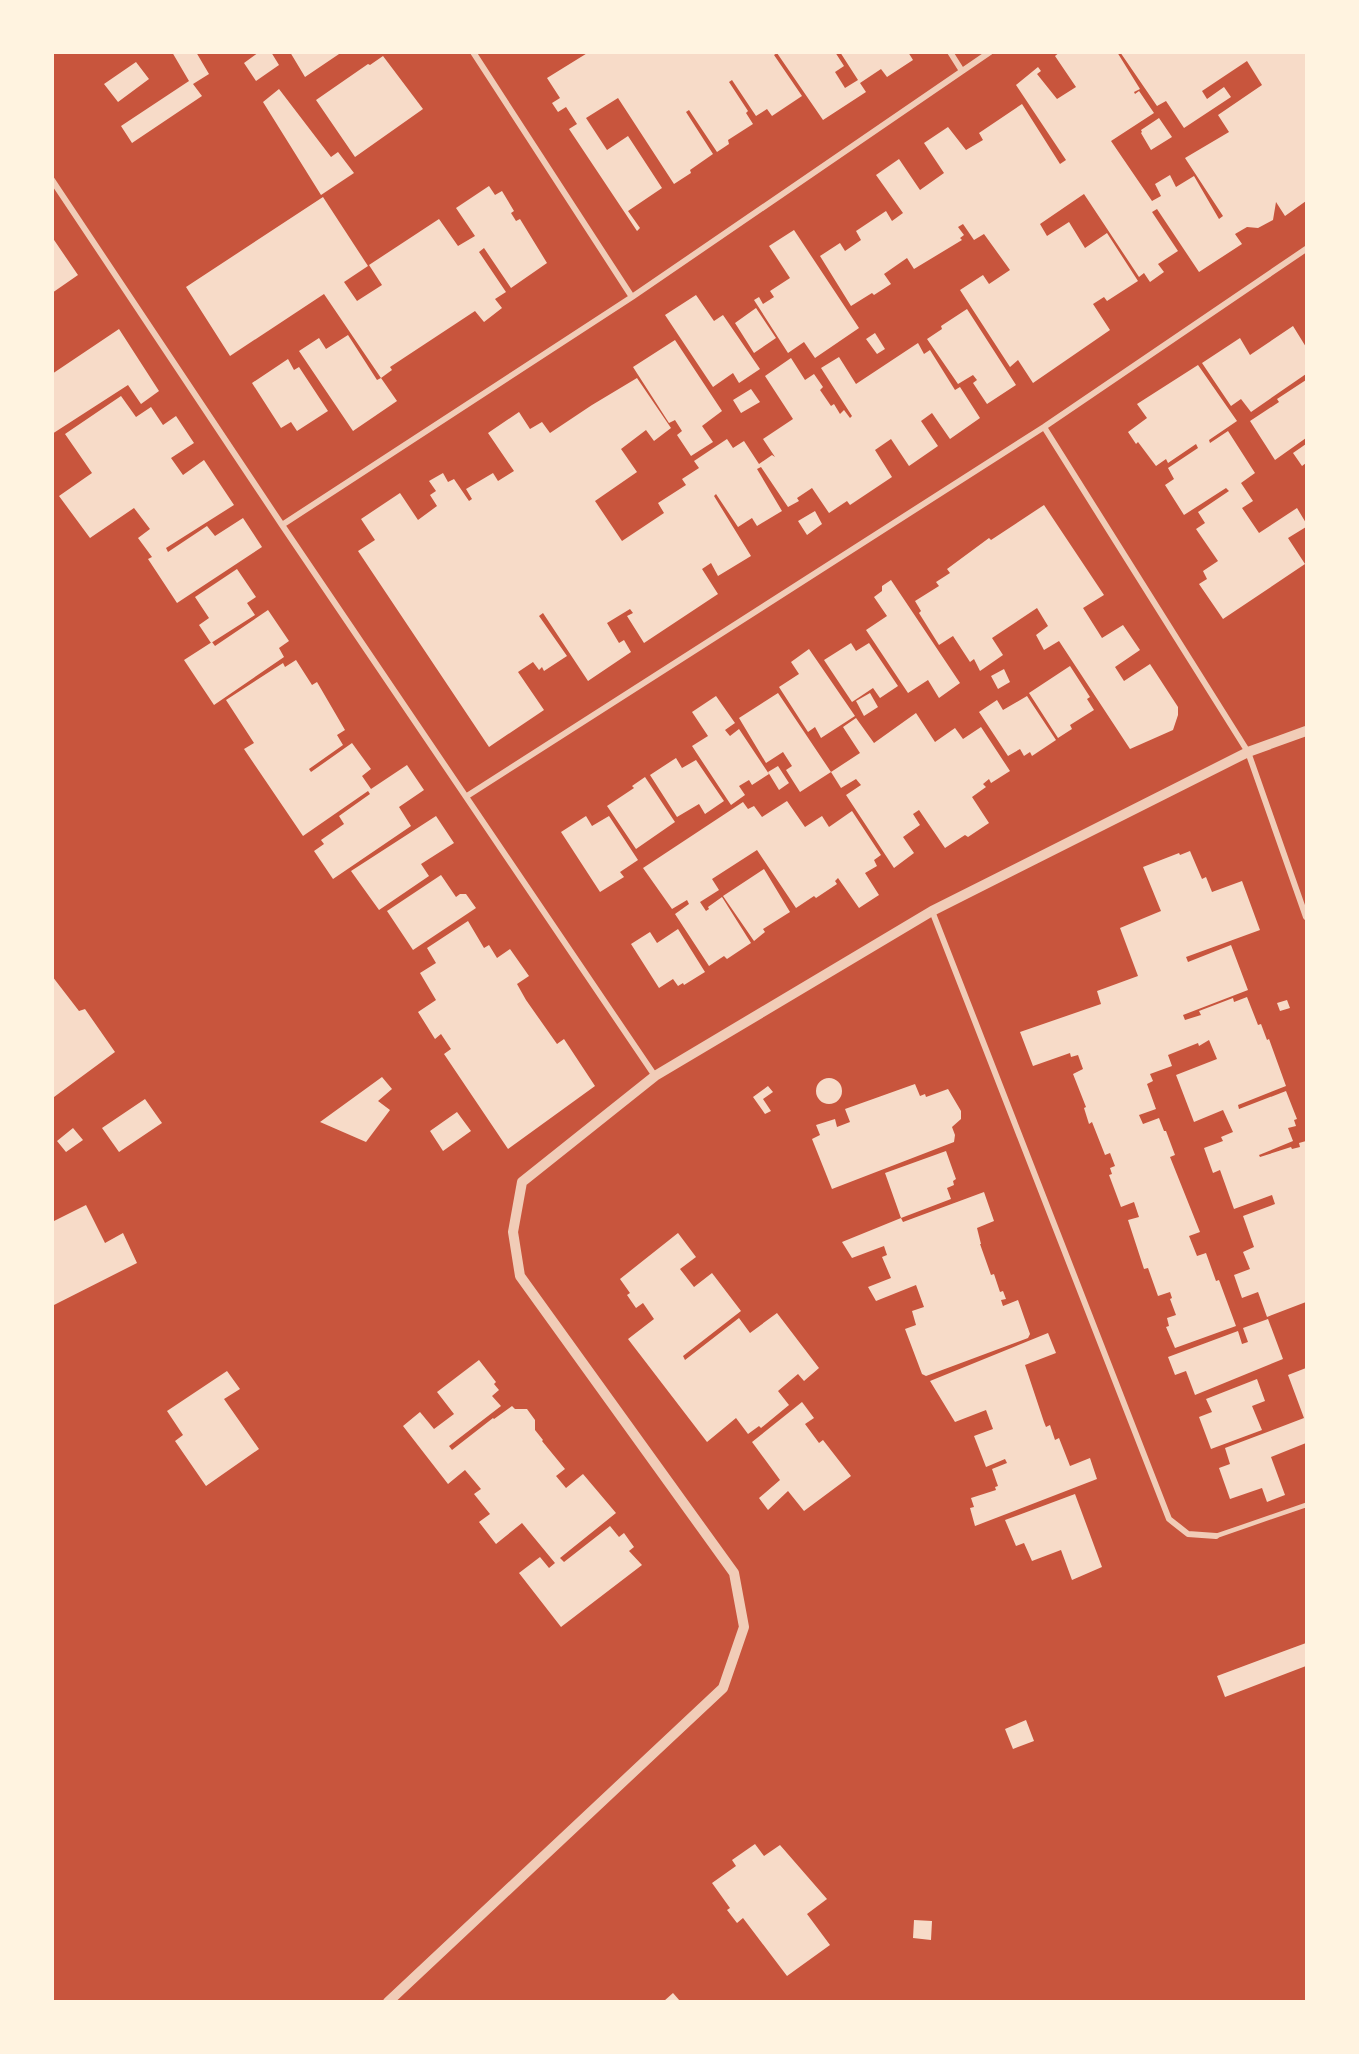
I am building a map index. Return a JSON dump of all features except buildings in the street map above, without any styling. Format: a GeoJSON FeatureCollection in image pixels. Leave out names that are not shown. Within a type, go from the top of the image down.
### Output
{"type":"FeatureCollection","features":[{"type":"Feature","properties":{"kind":"street"},"geometry":{"type":"LineString","coordinates":[[473,52],[632,297]]}},
{"type":"Feature","properties":{"kind":"street"},"geometry":{"type":"LineString","coordinates":[[950,52],[962,71]]}},
{"type":"Feature","properties":{"kind":"street"},"geometry":{"type":"LineString","coordinates":[[282,525],[632,297],[990,52]]}},
{"type":"Feature","properties":{"kind":"street"},"geometry":{"type":"LineString","coordinates":[[52,180],[282,525],[655,1076]]}},
{"type":"Feature","properties":{"kind":"street"},"geometry":{"type":"LineString","coordinates":[[467,796],[1044,427],[1306,249]]}},
{"type":"Feature","properties":{"kind":"street"},"geometry":{"type":"LineString","coordinates":[[1044,427],[1248,752],[1306,917]]}},
{"type":"Feature","properties":{"kind":"street"},"geometry":{"type":"LineString","coordinates":[[388,2001],[723,1688],[744,1627],[734,1573],[520,1276],[513,1232],[522,1182],[655,1076],[932,911],[1248,752],[1306,730]]}},
{"type":"Feature","properties":{"kind":"street"},"geometry":{"type":"LineString","coordinates":[[932,911],[1169,1520],[1188,1534],[1216,1536]]}},
{"type":"Feature","properties":{"kind":"lane"},"geometry":{"type":"LineString","coordinates":[[1216,1536],[1306,1505]]}}]}
